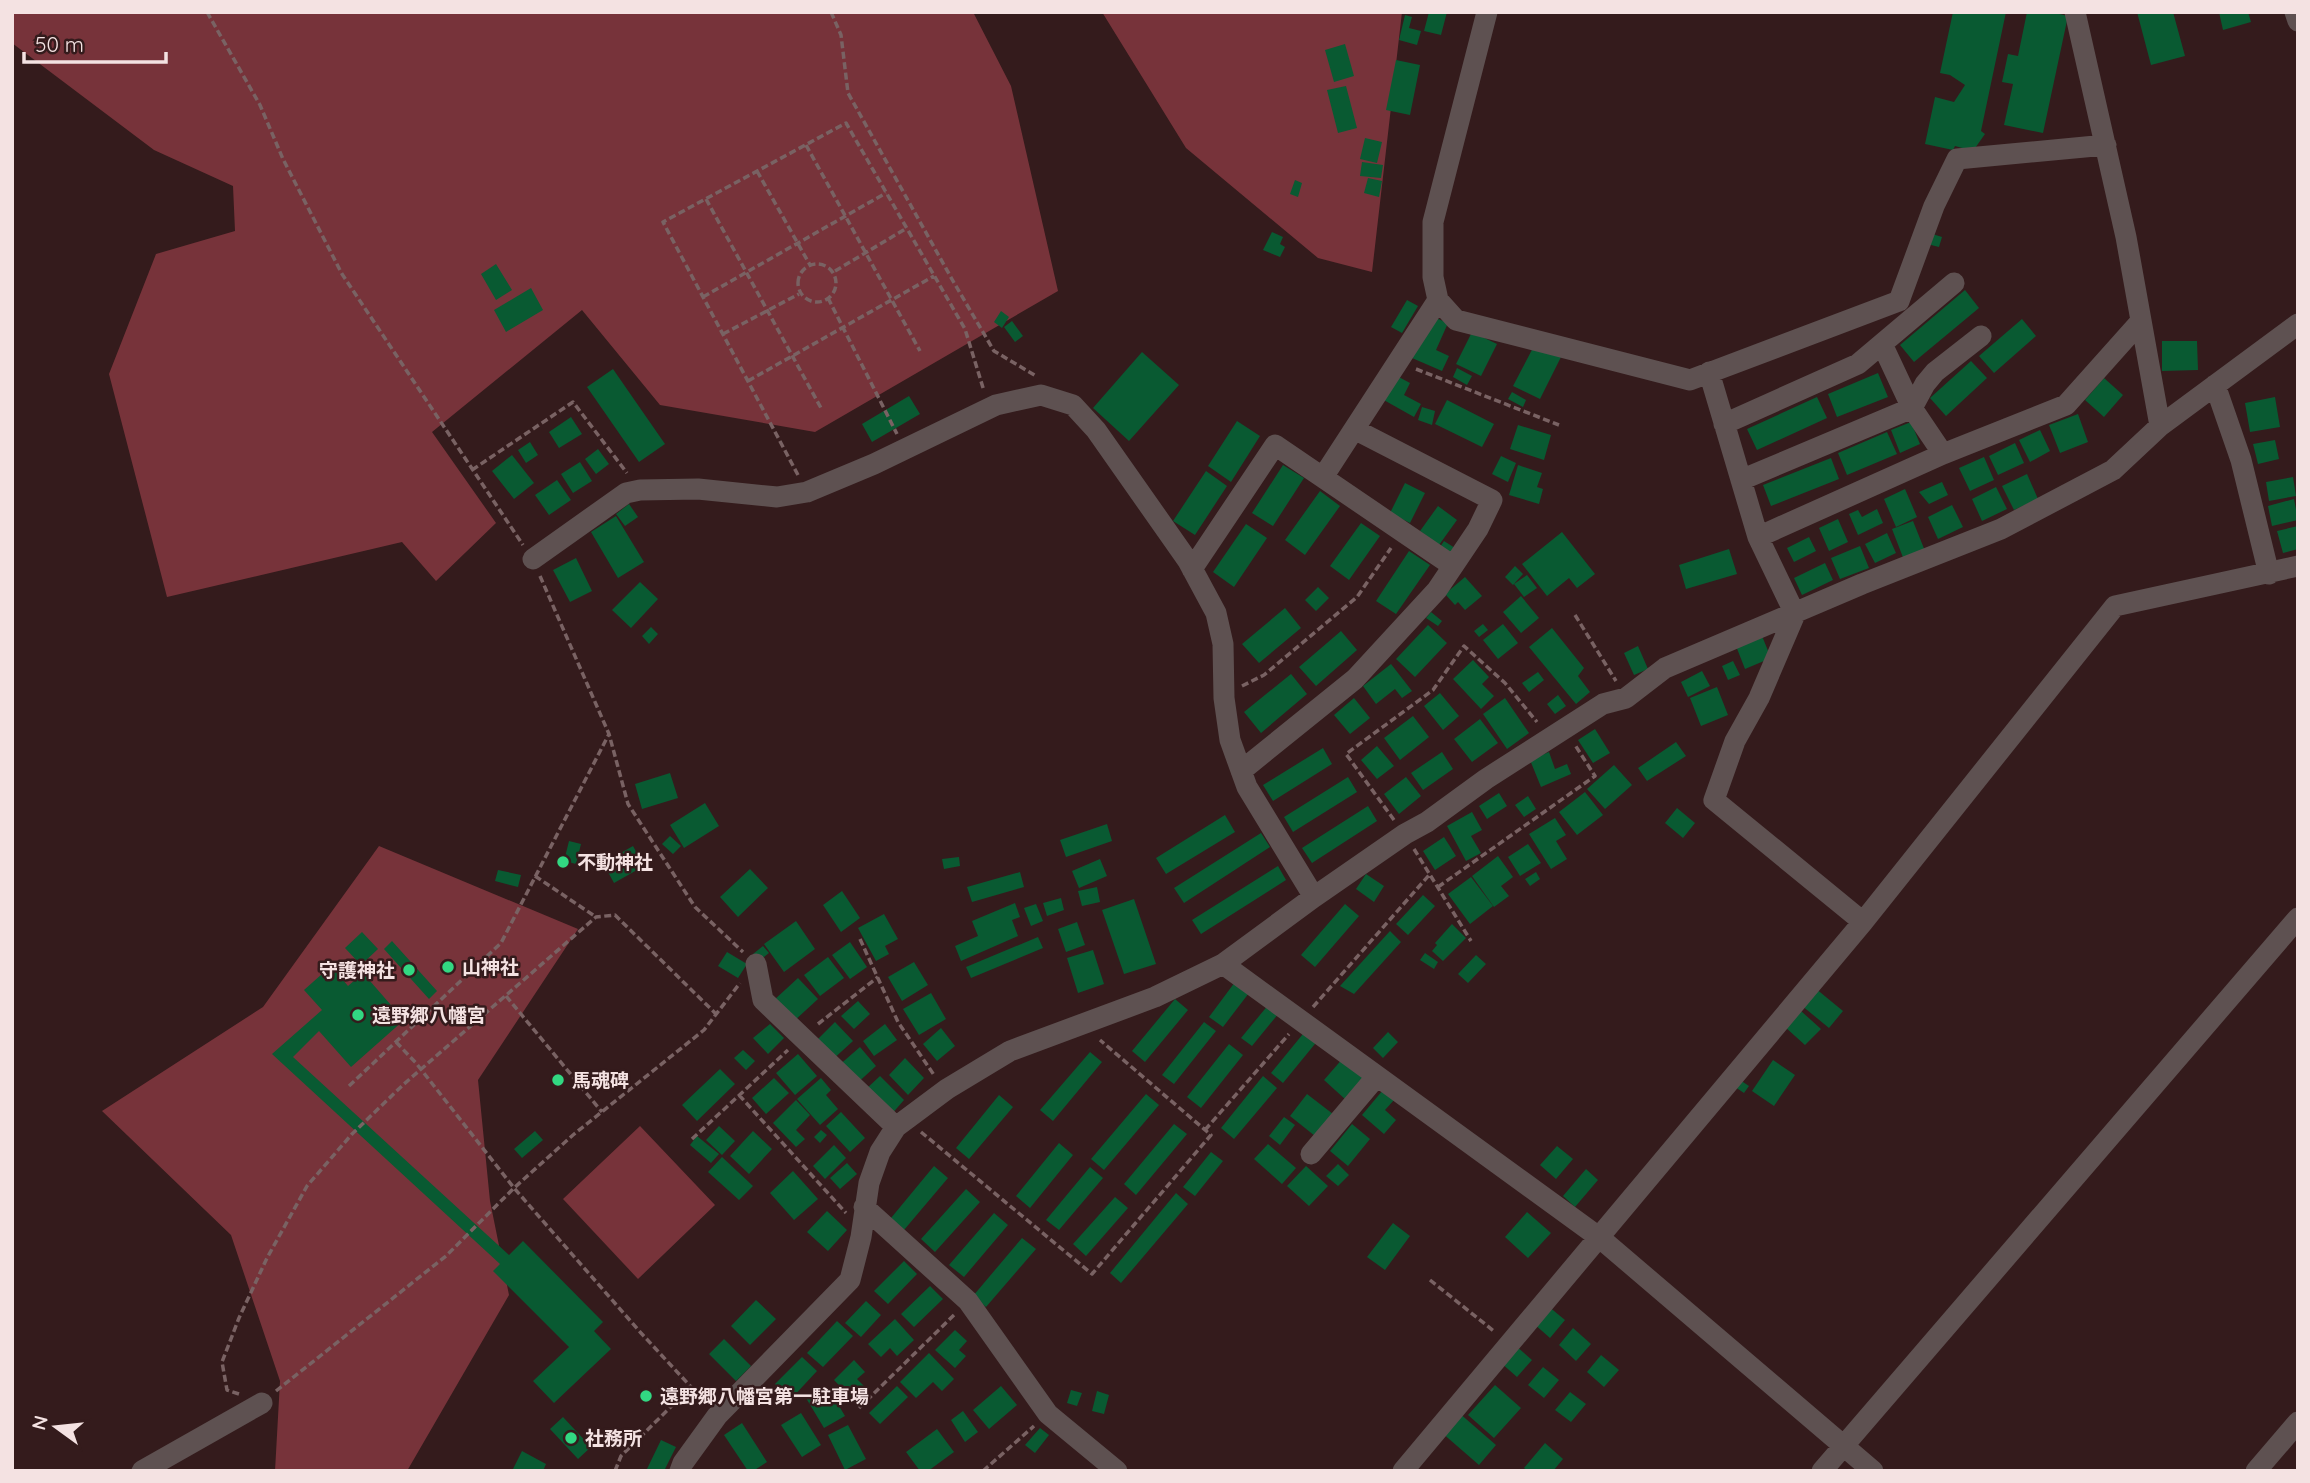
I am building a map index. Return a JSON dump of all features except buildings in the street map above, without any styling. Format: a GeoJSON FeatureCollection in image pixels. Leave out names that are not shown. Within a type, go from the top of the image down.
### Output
{"type":"FeatureCollection","features":[{"type":"Feature","properties":{"kind":"street"},"geometry":{"type":"LineString","coordinates":[[1488,12],[1433,222],[1433,277],[1438,300],[1456,320],[1690,380],[1899,301],[1934,206],[1957,159],[2106,145]]}},
{"type":"Feature","properties":{"kind":"street"},"geometry":{"type":"LineString","coordinates":[[2075,12],[2106,145],[2160,426]]}},
{"type":"Feature","properties":{"kind":"street"},"geometry":{"type":"LineString","coordinates":[[2295,12],[2298,21]]}},
{"type":"Feature","properties":{"kind":"street"},"geometry":{"type":"LineString","coordinates":[[1724,424],[1858,365],[1954,283]]}},
{"type":"Feature","properties":{"kind":"street"},"geometry":{"type":"LineString","coordinates":[[1323,477],[1438,300]]}},
{"type":"Feature","properties":{"kind":"street"},"geometry":{"type":"LineString","coordinates":[[1758,537],[1943,454],[2066,405],[2141,321]]}},
{"type":"Feature","properties":{"kind":"street"},"geometry":{"type":"LineString","coordinates":[[680,1471],[717,1416],[849,1280],[862,1231],[864,1207],[880,1152],[901,1123],[945,1091],[1010,1051],[1155,998],[1223,964],[1314,897],[1486,779],[1603,704],[1626,698],[1665,668],[1862,584],[2001,529],[2113,470],[2160,426],[2298,324]]}},
{"type":"Feature","properties":{"kind":"street"},"geometry":{"type":"LineString","coordinates":[[1741,480],[1912,408],[1935,372],[1981,336]]}},
{"type":"Feature","properties":{"kind":"street"},"geometry":{"type":"LineString","coordinates":[[1882,344],[1912,408],[1943,454]]}},
{"type":"Feature","properties":{"kind":"street"},"geometry":{"type":"LineString","coordinates":[[1709,372],[1758,537],[1795,614],[1759,698],[1735,741],[1714,800],[1863,922]]}},
{"type":"Feature","properties":{"kind":"street"},"geometry":{"type":"LineString","coordinates":[[2215,385],[2241,460],[2269,573]]}},
{"type":"Feature","properties":{"kind":"street"},"geometry":{"type":"LineString","coordinates":[[533,559],[626,493],[640,490],[698,489],[777,497],[807,492],[989,408],[1041,395],[1073,405],[1096,430],[1192,569],[1216,613],[1223,644],[1224,695],[1230,740],[1247,787],[1314,897]]}},
{"type":"Feature","properties":{"kind":"street"},"geometry":{"type":"LineString","coordinates":[[1241,771],[1355,679],[1437,590],[1478,530],[1492,500],[1354,429]]}},
{"type":"Feature","properties":{"kind":"street"},"geometry":{"type":"LineString","coordinates":[[1192,569],[1275,445],[1453,566]]}},
{"type":"Feature","properties":{"kind":"street"},"geometry":{"type":"LineString","coordinates":[[1403,1471],[1863,922],[2115,606],[2298,566]]}},
{"type":"Feature","properties":{"kind":"street"},"geometry":{"type":"LineString","coordinates":[[1822,1471],[2298,918]]}},
{"type":"Feature","properties":{"kind":"street"},"geometry":{"type":"LineString","coordinates":[[756,964],[763,1000],[801,1037],[901,1123]]}},
{"type":"Feature","properties":{"kind":"street"},"geometry":{"type":"LineString","coordinates":[[1223,964],[1600,1238],[1873,1471]]}},
{"type":"Feature","properties":{"kind":"street"},"geometry":{"type":"LineString","coordinates":[[1311,1154],[1377,1076]]}},
{"type":"Feature","properties":{"kind":"street"},"geometry":{"type":"LineString","coordinates":[[864,1207],[968,1301],[1048,1414],[1117,1471]]}},
{"type":"Feature","properties":{"kind":"street"},"geometry":{"type":"LineString","coordinates":[[142,1471],[262,1403]]}},
{"type":"Feature","properties":{"kind":"street"},"geometry":{"type":"LineString","coordinates":[[2256,1471],[2298,1422]]}},
{"type":"Feature","properties":{"kind":"path"},"geometry":{"type":"LineString","coordinates":[[207,12],[261,105],[283,159],[342,274],[533,559],[609,734],[628,804],[695,907],[756,964],[704,1030],[602,1112],[514,1188],[446,1256],[262,1403],[227,1390],[222,1362],[239,1318],[267,1258],[307,1185],[352,1134],[404,1084],[596,917],[615,915],[715,1013]]}},
{"type":"Feature","properties":{"kind":"path"},"geometry":{"type":"LineString","coordinates":[[831,12],[841,35],[848,93],[987,340],[994,351],[1046,383]]}},
{"type":"Feature","properties":{"kind":"path"},"geometry":{"type":"LineString","coordinates":[[807,492],[663,222],[846,123],[965,329],[989,408]]}},
{"type":"Feature","properties":{"kind":"path"},"geometry":{"type":"LineString","coordinates":[[806,145],[920,351]]}},
{"type":"Feature","properties":{"kind":"path"},"geometry":{"type":"LineString","coordinates":[[757,171],[810,265]]}},
{"type":"Feature","properties":{"kind":"path"},"geometry":{"type":"LineString","coordinates":[[703,297],[886,193]]}},
{"type":"Feature","properties":{"kind":"path"},"geometry":{"type":"LineString","coordinates":[[706,199],[821,408]]}},
{"type":"Feature","properties":{"kind":"path"},"geometry":{"type":"LineString","coordinates":[[835,271],[906,228]]}},
{"type":"Feature","properties":{"kind":"path"},"geometry":{"type":"LineString","coordinates":[[822,264],[835,276],[835,288],[828,298],[816,302],[804,297],[800,292],[798,279],[810,265],[822,264]]}},
{"type":"Feature","properties":{"kind":"path"},"geometry":{"type":"LineString","coordinates":[[748,381],[934,276]]}},
{"type":"Feature","properties":{"kind":"path"},"geometry":{"type":"LineString","coordinates":[[723,334],[799,293]]}},
{"type":"Feature","properties":{"kind":"path"},"geometry":{"type":"LineString","coordinates":[[828,298],[904,449]]}},
{"type":"Feature","properties":{"kind":"path"},"geometry":{"type":"LineString","coordinates":[[1398,362],[1559,425]]}},
{"type":"Feature","properties":{"kind":"path"},"geometry":{"type":"LineString","coordinates":[[472,470],[573,402],[640,490]]}},
{"type":"Feature","properties":{"kind":"path"},"geometry":{"type":"LineString","coordinates":[[1224,695],[1264,675],[1357,597],[1401,531]]}},
{"type":"Feature","properties":{"kind":"path"},"geometry":{"type":"LineString","coordinates":[[1574,615],[1626,698]]}},
{"type":"Feature","properties":{"kind":"path"},"geometry":{"type":"LineString","coordinates":[[1438,887],[1595,776],[1557,733],[1464,646],[1433,690],[1346,754],[1405,834],[1471,941]]}},
{"type":"Feature","properties":{"kind":"path"},"geometry":{"type":"LineString","coordinates":[[349,1086],[501,943],[609,734]]}},
{"type":"Feature","properties":{"kind":"path"},"geometry":{"type":"LineString","coordinates":[[1205,1130],[1430,874]]}},
{"type":"Feature","properties":{"kind":"path"},"geometry":{"type":"LineString","coordinates":[[535,876],[596,917]]}},
{"type":"Feature","properties":{"kind":"path"},"geometry":{"type":"LineString","coordinates":[[860,939],[898,1022],[945,1091]]}},
{"type":"Feature","properties":{"kind":"path"},"geometry":{"type":"LineString","coordinates":[[692,1139],[801,1037],[878,977]]}},
{"type":"Feature","properties":{"kind":"path"},"geometry":{"type":"LineString","coordinates":[[506,996],[602,1112]]}},
{"type":"Feature","properties":{"kind":"path"},"geometry":{"type":"LineString","coordinates":[[901,1123],[1092,1274],[1211,1135],[1082,1024]]}},
{"type":"Feature","properties":{"kind":"path"},"geometry":{"type":"LineString","coordinates":[[396,1042],[416,1063],[514,1188],[717,1416]]}},
{"type":"Feature","properties":{"kind":"path"},"geometry":{"type":"LineString","coordinates":[[739,1095],[862,1231]]}},
{"type":"Feature","properties":{"kind":"path"},"geometry":{"type":"LineString","coordinates":[[1430,1280],[1510,1345]]}},
{"type":"Feature","properties":{"kind":"path"},"geometry":{"type":"LineString","coordinates":[[859,1408],[968,1301]]}},
{"type":"Feature","properties":{"kind":"path"},"geometry":{"type":"LineString","coordinates":[[615,1471],[621,1456],[692,1386]]}},
{"type":"Feature","properties":{"kind":"path"},"geometry":{"type":"LineString","coordinates":[[983,1471],[1048,1414]]}},
{"type":"Feature","properties":{"kind":"shaded area"},"geometry":{"type":"Polygon","coordinates":[[[12,12],[973,12],[1011,86],[1058,291],[815,432],[660,405],[582,310],[432,432],[496,523],[436,581],[402,542],[167,597],[109,374],[156,254],[235,231],[233,186],[154,150],[12,43],[12,12]]]}},
{"type":"Feature","properties":{"kind":"shaded area"},"geometry":{"type":"Polygon","coordinates":[[[1102,12],[1402,12],[1372,272],[1318,258],[1186,148],[1102,12]]]}},
{"type":"Feature","properties":{"kind":"shaded area"},"geometry":{"type":"Polygon","coordinates":[[[379,846],[578,929],[478,1080],[490,1201],[509,1295],[407,1471],[275,1471],[280,1381],[231,1235],[102,1111],[263,1007],[379,846]]]}},
{"type":"Feature","properties":{"kind":"shaded area"},"geometry":{"type":"Polygon","coordinates":[[[640,1126],[715,1205],[638,1279],[563,1199],[640,1126]]]}},
{"type":"Feature","properties":{"kind":"place","name":"不動神社"},"geometry":{"type":"Point","coordinates":[563,862]}},
{"type":"Feature","properties":{"kind":"place","name":"山神社"},"geometry":{"type":"Point","coordinates":[448,967]}},
{"type":"Feature","properties":{"kind":"place","name":"守護神社"},"geometry":{"type":"Point","coordinates":[409,970]}},
{"type":"Feature","properties":{"kind":"place","name":"遠野郷八幡宮"},"geometry":{"type":"Point","coordinates":[358,1015]}},
{"type":"Feature","properties":{"kind":"place","name":"馬魂碑"},"geometry":{"type":"Point","coordinates":[558,1080]}},
{"type":"Feature","properties":{"kind":"place","name":"遠野郷八幡宮第一駐車場"},"geometry":{"type":"Point","coordinates":[646,1396]}},
{"type":"Feature","properties":{"kind":"place","name":"社務所"},"geometry":{"type":"Point","coordinates":[571,1438]}}]}
